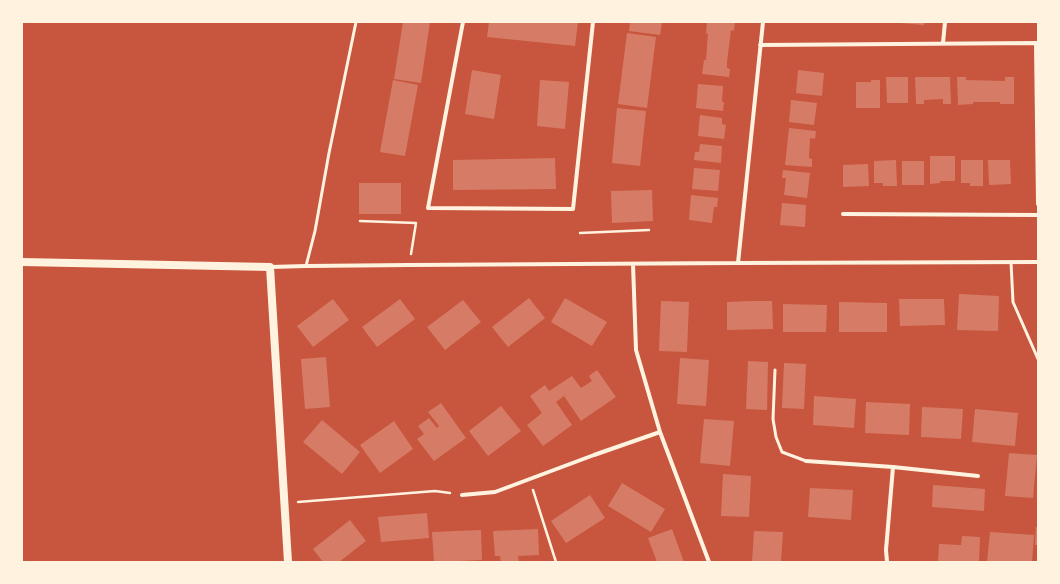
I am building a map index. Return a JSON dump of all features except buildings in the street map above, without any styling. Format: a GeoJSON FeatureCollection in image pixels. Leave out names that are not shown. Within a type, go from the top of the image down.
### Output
{"type":"FeatureCollection","features":[{"type":"Feature","properties":{"kind":"main road"},"geometry":{"type":"LineString","coordinates":[[22,262],[270,267],[283,503],[288,562]]}},
{"type":"Feature","properties":{"kind":"street"},"geometry":{"type":"LineString","coordinates":[[463,22],[428,208],[573,209],[593,22]]}},
{"type":"Feature","properties":{"kind":"street"},"geometry":{"type":"LineString","coordinates":[[738,263],[763,22]]}},
{"type":"Feature","properties":{"kind":"street"},"geometry":{"type":"LineString","coordinates":[[943,43],[945,22]]}},
{"type":"Feature","properties":{"kind":"street"},"geometry":{"type":"LineString","coordinates":[[760,45],[1037,43],[1038,204]]}},
{"type":"Feature","properties":{"kind":"street"},"geometry":{"type":"LineString","coordinates":[[843,214],[1038,215]]}},
{"type":"Feature","properties":{"kind":"street"},"geometry":{"type":"LineString","coordinates":[[270,267],[1038,262]]}},
{"type":"Feature","properties":{"kind":"street"},"geometry":{"type":"LineString","coordinates":[[633,264],[636,350],[660,432],[708,562]]}},
{"type":"Feature","properties":{"kind":"street"},"geometry":{"type":"LineString","coordinates":[[462,495],[495,492],[594,454],[660,432]]}},
{"type":"Feature","properties":{"kind":"street"},"geometry":{"type":"LineString","coordinates":[[806,461],[893,467],[978,476]]}},
{"type":"Feature","properties":{"kind":"street"},"geometry":{"type":"LineString","coordinates":[[887,562],[886,550],[893,467]]}},
{"type":"Feature","properties":{"kind":"lane"},"geometry":{"type":"LineString","coordinates":[[306,266],[315,231],[329,153],[356,22]]}},
{"type":"Feature","properties":{"kind":"lane"},"geometry":{"type":"LineString","coordinates":[[1011,262],[1013,302],[1038,359]]}},
{"type":"Feature","properties":{"kind":"lane"},"geometry":{"type":"LineString","coordinates":[[774,370],[773,419],[776,437],[782,452],[806,461]]}},
{"type":"Feature","properties":{"kind":"path"},"geometry":{"type":"LineString","coordinates":[[360,221],[416,223],[409,265]]}},
{"type":"Feature","properties":{"kind":"path"},"geometry":{"type":"LineString","coordinates":[[580,232],[649,230]]}},
{"type":"Feature","properties":{"kind":"path"},"geometry":{"type":"LineString","coordinates":[[529,479],[556,562]]}},
{"type":"Feature","properties":{"kind":"path"},"geometry":{"type":"LineString","coordinates":[[283,503],[435,491],[462,495]]}}]}
